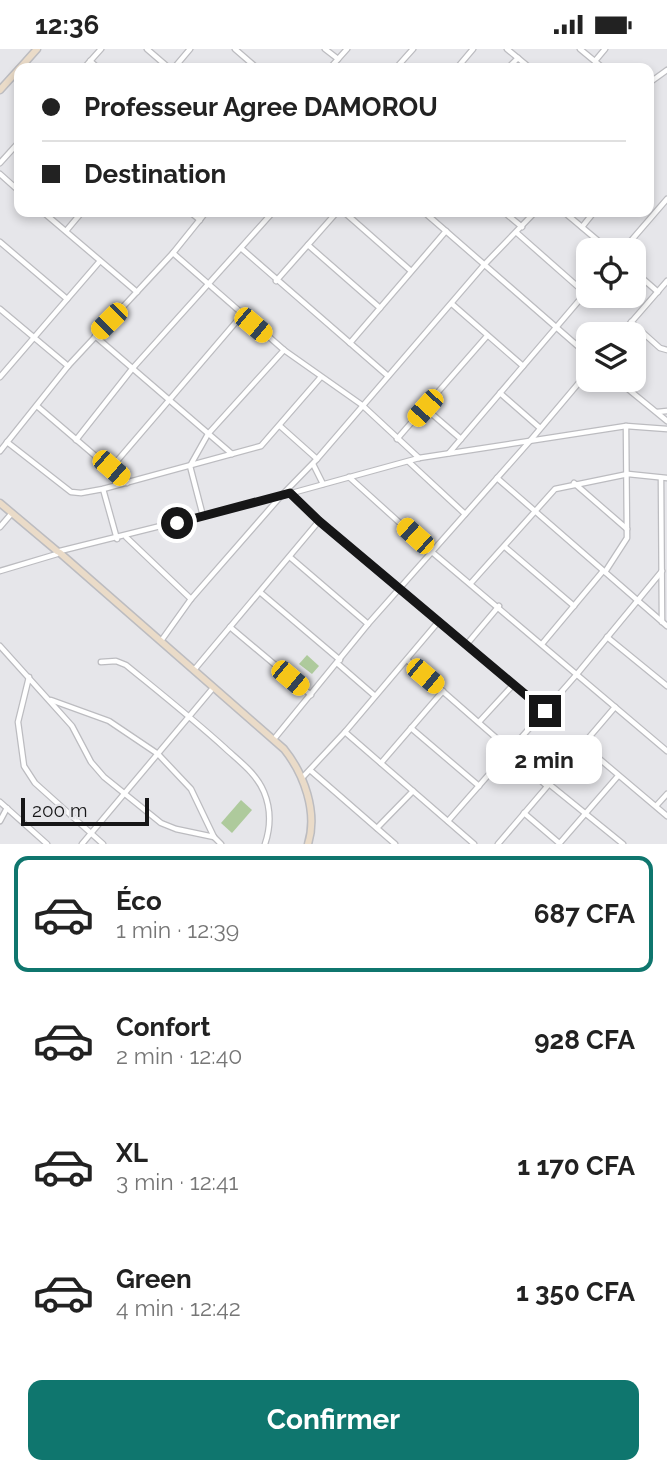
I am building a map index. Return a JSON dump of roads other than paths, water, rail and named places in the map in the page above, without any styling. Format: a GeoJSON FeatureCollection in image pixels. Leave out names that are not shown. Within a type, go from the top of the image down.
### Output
{"type":"FeatureCollection","features":[{"type":"Feature","properties":{"kind":"street"},"geometry":{"type":"LineString","coordinates":[[24,63],[37,49]]}},
{"type":"Feature","properties":{"kind":"street"},"geometry":{"type":"LineString","coordinates":[[92,63],[90,61],[101,49]]}},
{"type":"Feature","properties":{"kind":"street"},"geometry":{"type":"LineString","coordinates":[[147,49],[165,63]]}},
{"type":"Feature","properties":{"kind":"street"},"geometry":{"type":"LineString","coordinates":[[176,63],[190,49]]}},
{"type":"Feature","properties":{"kind":"street"},"geometry":{"type":"LineString","coordinates":[[235,49],[251,63]]}},
{"type":"Feature","properties":{"kind":"street"},"geometry":{"type":"LineString","coordinates":[[325,49],[338,59]]}},
{"type":"Feature","properties":{"kind":"street"},"geometry":{"type":"LineString","coordinates":[[334,63],[347,49]]}},
{"type":"Feature","properties":{"kind":"street"},"geometry":{"type":"LineString","coordinates":[[402,62],[413,49]]}},
{"type":"Feature","properties":{"kind":"street"},"geometry":{"type":"LineString","coordinates":[[461,63],[474,49]]}},
{"type":"Feature","properties":{"kind":"street"},"geometry":{"type":"LineString","coordinates":[[508,49],[524,63]]}},
{"type":"Feature","properties":{"kind":"street"},"geometry":{"type":"LineString","coordinates":[[580,49],[597,63]]}},
{"type":"Feature","properties":{"kind":"street"},"geometry":{"type":"LineString","coordinates":[[595,61],[605,49]]}},
{"type":"Feature","properties":{"kind":"street"},"geometry":{"type":"LineString","coordinates":[[514,63],[518,58]]}},
{"type":"Feature","properties":{"kind":"street"},"geometry":{"type":"LineString","coordinates":[[0,90],[14,74]]}},
{"type":"Feature","properties":{"kind":"street"},"geometry":{"type":"LineString","coordinates":[[0,163],[14,148]]}},
{"type":"Feature","properties":{"kind":"street"},"geometry":{"type":"LineString","coordinates":[[0,174],[14,187]]}},
{"type":"Feature","properties":{"kind":"street"},"geometry":{"type":"LineString","coordinates":[[654,214],[667,199]]}},
{"type":"Feature","properties":{"kind":"street"},"geometry":{"type":"LineString","coordinates":[[49,217],[138,292]]}},
{"type":"Feature","properties":{"kind":"street"},"geometry":{"type":"LineString","coordinates":[[66,231],[78,217]]}},
{"type":"Feature","properties":{"kind":"street"},"geometry":{"type":"LineString","coordinates":[[196,217],[200,220]]}},
{"type":"Feature","properties":{"kind":"street"},"geometry":{"type":"LineString","coordinates":[[0,451],[68,366],[138,292],[202,217]]}},
{"type":"Feature","properties":{"kind":"street"},"geometry":{"type":"LineString","coordinates":[[76,440],[132,369],[242,249],[267,217]]}},
{"type":"Feature","properties":{"kind":"street"},"geometry":{"type":"LineString","coordinates":[[276,281],[333,217]]}},
{"type":"Feature","properties":{"kind":"street"},"geometry":{"type":"LineString","coordinates":[[350,217],[411,271]]}},
{"type":"Feature","properties":{"kind":"street"},"geometry":{"type":"LineString","coordinates":[[430,217],[576,344]]}},
{"type":"Feature","properties":{"kind":"street"},"geometry":{"type":"LineString","coordinates":[[510,217],[522,227]]}},
{"type":"Feature","properties":{"kind":"street"},"geometry":{"type":"LineString","coordinates":[[161,642],[191,599],[281,496],[315,462],[484,265],[531,217]]}},
{"type":"Feature","properties":{"kind":"street"},"geometry":{"type":"LineString","coordinates":[[570,217],[595,238]]}},
{"type":"Feature","properties":{"kind":"street"},"geometry":{"type":"LineString","coordinates":[[582,227],[590,217]]}},
{"type":"Feature","properties":{"kind":"street"},"geometry":{"type":"LineString","coordinates":[[633,238],[651,217]]}},
{"type":"Feature","properties":{"kind":"street"},"geometry":{"type":"LineString","coordinates":[[350,343],[446,231]]}},
{"type":"Feature","properties":{"kind":"street"},"geometry":{"type":"LineString","coordinates":[[517,233],[576,283]]}},
{"type":"Feature","properties":{"kind":"street"},"geometry":{"type":"LineString","coordinates":[[0,242],[68,299]]}},
{"type":"Feature","properties":{"kind":"street"},"geometry":{"type":"LineString","coordinates":[[308,245],[380,308]]}},
{"type":"Feature","properties":{"kind":"street"},"geometry":{"type":"LineString","coordinates":[[242,249],[388,376]]}},
{"type":"Feature","properties":{"kind":"street"},"geometry":{"type":"LineString","coordinates":[[173,253],[284,350],[320,378],[362,405],[419,458]]}},
{"type":"Feature","properties":{"kind":"street"},"geometry":{"type":"LineString","coordinates":[[0,377],[100,261]]}},
{"type":"Feature","properties":{"kind":"street"},"geometry":{"type":"LineString","coordinates":[[631,322],[658,292],[665,289],[667,281]]}},
{"type":"Feature","properties":{"kind":"street"},"geometry":{"type":"LineString","coordinates":[[646,282],[658,292]]}},
{"type":"Feature","properties":{"kind":"street"},"geometry":{"type":"LineString","coordinates":[[452,304],[523,366]]}},
{"type":"Feature","properties":{"kind":"street"},"geometry":{"type":"LineString","coordinates":[[448,454],[576,304]]}},
{"type":"Feature","properties":{"kind":"street"},"geometry":{"type":"LineString","coordinates":[[0,309],[68,366]]}},
{"type":"Feature","properties":{"kind":"street"},"geometry":{"type":"LineString","coordinates":[[111,468],[242,315]]}},
{"type":"Feature","properties":{"kind":"street"},"geometry":{"type":"LineString","coordinates":[[646,335],[660,348],[667,350]]}},
{"type":"Feature","properties":{"kind":"street"},"geometry":{"type":"LineString","coordinates":[[95,336],[232,454]]}},
{"type":"Feature","properties":{"kind":"street"},"geometry":{"type":"LineString","coordinates":[[397,439],[487,336]]}},
{"type":"Feature","properties":{"kind":"street"},"geometry":{"type":"LineString","coordinates":[[203,516],[190,466],[208,434],[284,350]]}},
{"type":"Feature","properties":{"kind":"street"},"geometry":{"type":"LineString","coordinates":[[7,442],[71,492],[103,489],[261,446],[320,378]]}},
{"type":"Feature","properties":{"kind":"street"},"geometry":{"type":"LineString","coordinates":[[274,739],[368,624],[576,386]]}},
{"type":"Feature","properties":{"kind":"street"},"geometry":{"type":"LineString","coordinates":[[632,392],[667,421]]}},
{"type":"Feature","properties":{"kind":"street"},"geometry":{"type":"LineString","coordinates":[[500,393],[540,428]]}},
{"type":"Feature","properties":{"kind":"street"},"geometry":{"type":"LineString","coordinates":[[37,406],[127,483]]}},
{"type":"Feature","properties":{"kind":"street"},"geometry":{"type":"LineString","coordinates":[[425,408],[461,439]]}},
{"type":"Feature","properties":{"kind":"street"},"geometry":{"type":"LineString","coordinates":[[656,412],[667,411]]}},
{"type":"Feature","properties":{"kind":"street"},"geometry":{"type":"LineString","coordinates":[[280,426],[315,462],[323,484]]}},
{"type":"Feature","properties":{"kind":"street"},"geometry":{"type":"LineString","coordinates":[[542,644],[624,545],[628,530],[626,426]]}},
{"type":"Feature","properties":{"kind":"street"},"geometry":{"type":"LineString","coordinates":[[0,571],[58,552],[117,539],[419,458],[626,426],[667,429]]}},
{"type":"Feature","properties":{"kind":"street"},"geometry":{"type":"LineString","coordinates":[[408,461],[465,514]]}},
{"type":"Feature","properties":{"kind":"street"},"geometry":{"type":"LineString","coordinates":[[471,583],[555,489],[628,474],[664,478],[662,571],[665,624]]}},
{"type":"Feature","properties":{"kind":"street"},"geometry":{"type":"LineString","coordinates":[[348,476],[432,552],[667,751]]}},
{"type":"Feature","properties":{"kind":"street"},"geometry":{"type":"LineString","coordinates":[[497,478],[665,624]]}},
{"type":"Feature","properties":{"kind":"street"},"geometry":{"type":"LineString","coordinates":[[574,483],[628,530]]}},
{"type":"Feature","properties":{"kind":"street"},"geometry":{"type":"LineString","coordinates":[[103,489],[117,539]]}},
{"type":"Feature","properties":{"kind":"street"},"geometry":{"type":"LineString","coordinates":[[290,493],[319,521],[545,711]]}},
{"type":"Feature","properties":{"kind":"street"},"geometry":{"type":"LineString","coordinates":[[0,503],[274,739],[290,756],[302,778],[310,815],[311,843]]}},
{"type":"Feature","properties":{"kind":"street"},"geometry":{"type":"LineString","coordinates":[[0,527],[12,513]]}},
{"type":"Feature","properties":{"kind":"street"},"geometry":{"type":"LineString","coordinates":[[193,670],[261,593],[319,521]]}},
{"type":"Feature","properties":{"kind":"street"},"geometry":{"type":"LineString","coordinates":[[126,536],[191,599]]}},
{"type":"Feature","properties":{"kind":"street"},"geometry":{"type":"LineString","coordinates":[[505,547],[574,606]]}},
{"type":"Feature","properties":{"kind":"street"},"geometry":{"type":"LineString","coordinates":[[290,558],[368,624]]}},
{"type":"Feature","properties":{"kind":"street"},"geometry":{"type":"LineString","coordinates":[[448,821],[577,674],[662,571]]}},
{"type":"Feature","properties":{"kind":"street"},"geometry":{"type":"LineString","coordinates":[[261,593],[375,696]]}},
{"type":"Feature","properties":{"kind":"street"},"geometry":{"type":"LineString","coordinates":[[467,643],[499,606]]}},
{"type":"Feature","properties":{"kind":"street"},"geometry":{"type":"LineString","coordinates":[[302,778],[345,732],[439,621]]}},
{"type":"Feature","properties":{"kind":"street"},"geometry":{"type":"LineString","coordinates":[[230,627],[311,695]]}},
{"type":"Feature","properties":{"kind":"street"},"geometry":{"type":"LineString","coordinates":[[607,637],[667,686]]}},
{"type":"Feature","properties":{"kind":"street"},"geometry":{"type":"LineString","coordinates":[[0,646],[72,726],[91,762],[104,777],[168,826],[214,837]]}},
{"type":"Feature","properties":{"kind":"street"},"geometry":{"type":"LineString","coordinates":[[407,660],[548,785],[623,844]]}},
{"type":"Feature","properties":{"kind":"street"},"geometry":{"type":"LineString","coordinates":[[101,662],[116,661],[125,665],[190,716],[246,768],[259,783],[269,809],[270,826],[265,844]]}},
{"type":"Feature","properties":{"kind":"street"},"geometry":{"type":"LineString","coordinates":[[29,676],[18,722],[24,766],[35,783],[103,844]]}},
{"type":"Feature","properties":{"kind":"street"},"geometry":{"type":"LineString","coordinates":[[479,722],[513,685]]}},
{"type":"Feature","properties":{"kind":"street"},"geometry":{"type":"LineString","coordinates":[[82,844],[214,687]]}},
{"type":"Feature","properties":{"kind":"street"},"geometry":{"type":"LineString","coordinates":[[381,763],[443,691]]}},
{"type":"Feature","properties":{"kind":"street"},"geometry":{"type":"LineString","coordinates":[[51,700],[109,721],[158,754],[191,789],[214,837],[221,844]]}},
{"type":"Feature","properties":{"kind":"street"},"geometry":{"type":"LineString","coordinates":[[498,844],[615,707]]}},
{"type":"Feature","properties":{"kind":"street"},"geometry":{"type":"LineString","coordinates":[[411,728],[479,786]]}},
{"type":"Feature","properties":{"kind":"street"},"geometry":{"type":"LineString","coordinates":[[345,732],[474,844]]}},
{"type":"Feature","properties":{"kind":"street"},"geometry":{"type":"LineString","coordinates":[[583,745],[667,816]]}},
{"type":"Feature","properties":{"kind":"street"},"geometry":{"type":"LineString","coordinates":[[310,770],[395,844]]}},
{"type":"Feature","properties":{"kind":"street"},"geometry":{"type":"LineString","coordinates":[[524,813],[559,844],[618,776]]}},
{"type":"Feature","properties":{"kind":"street"},"geometry":{"type":"LineString","coordinates":[[377,829],[412,791]]}},
{"type":"Feature","properties":{"kind":"street"},"geometry":{"type":"LineString","coordinates":[[656,806],[667,794]]}},
{"type":"Feature","properties":{"kind":"street"},"geometry":{"type":"LineString","coordinates":[[0,802],[47,844]]}},
{"type":"Feature","properties":{"kind":"street"},"geometry":{"type":"LineString","coordinates":[[0,821],[7,809]]}}]}
